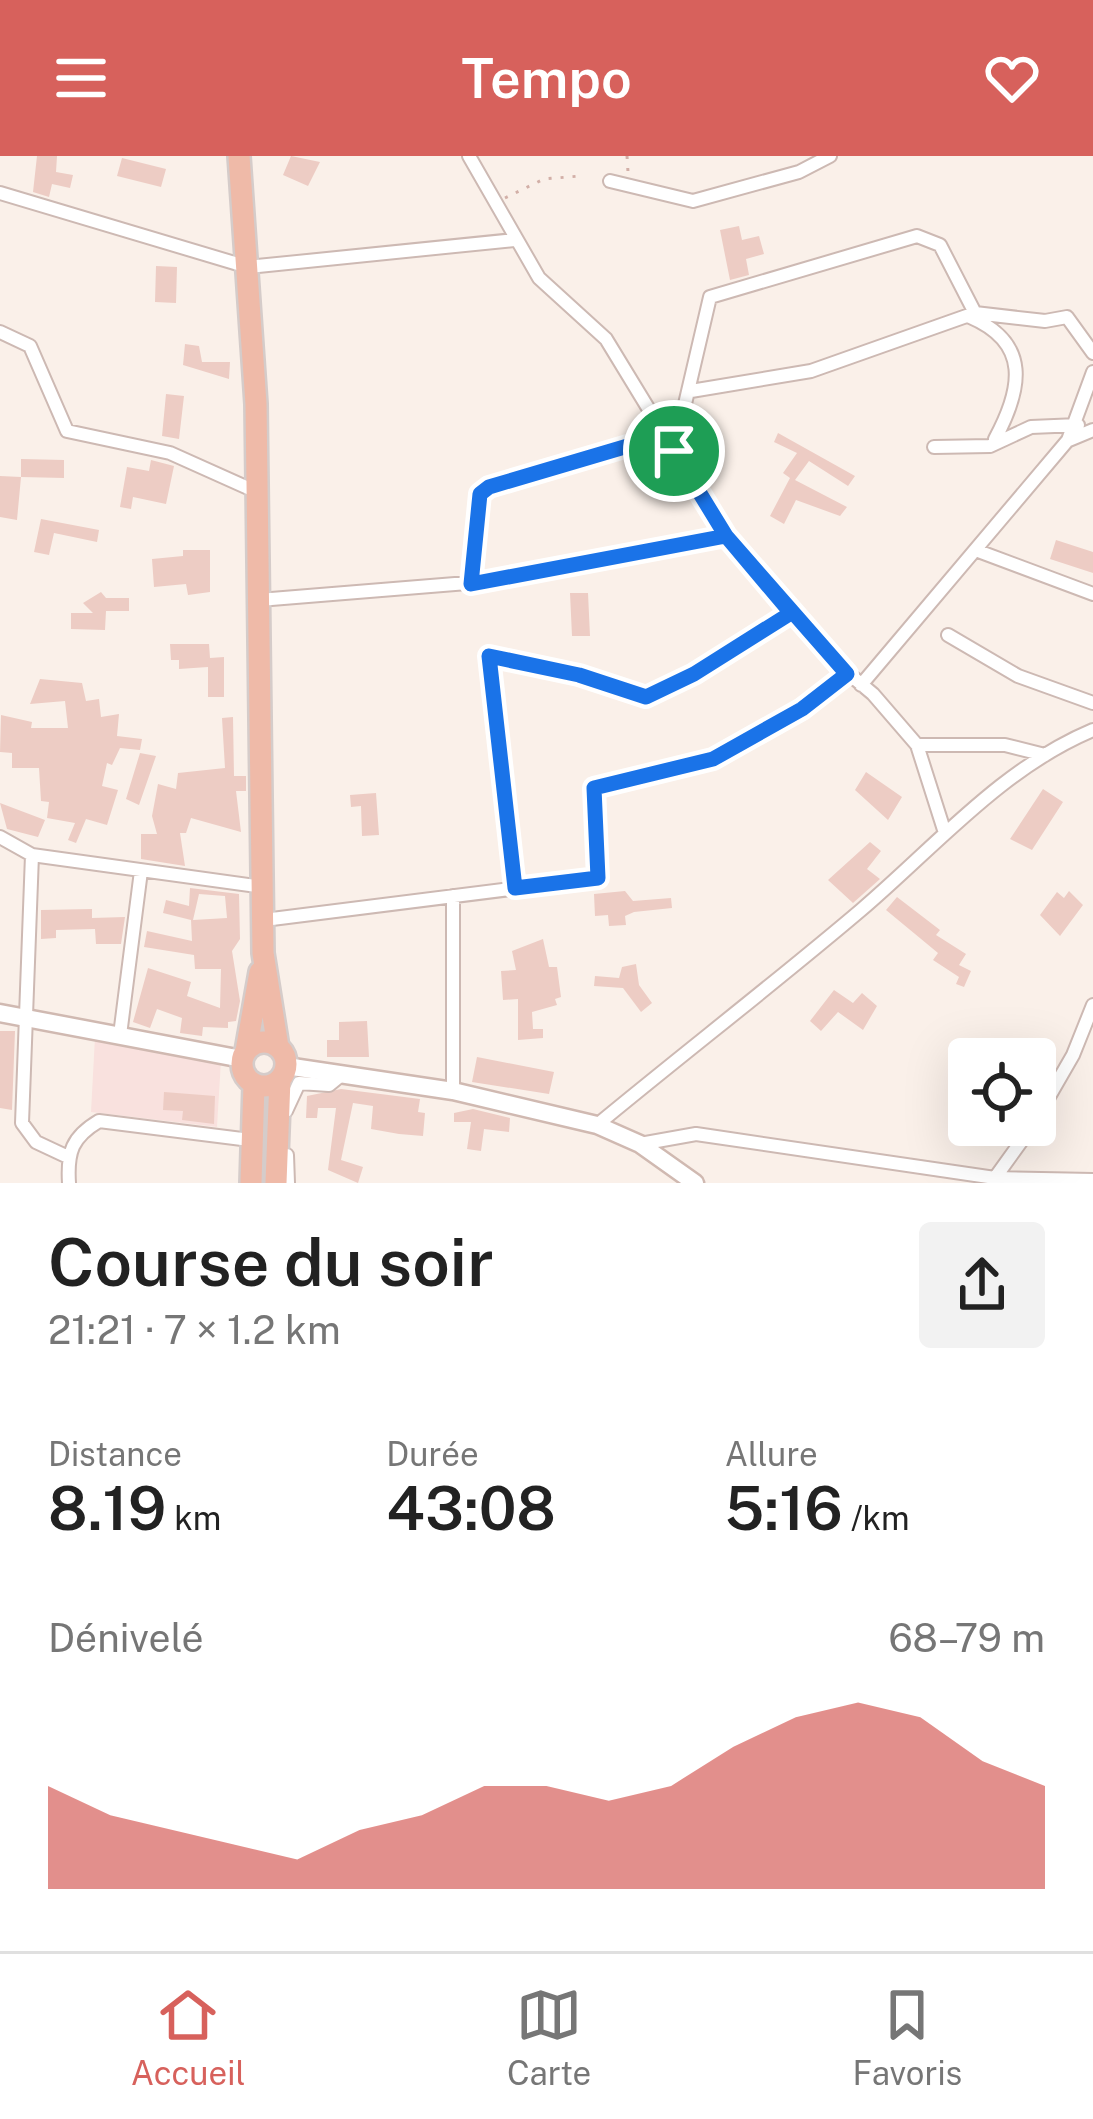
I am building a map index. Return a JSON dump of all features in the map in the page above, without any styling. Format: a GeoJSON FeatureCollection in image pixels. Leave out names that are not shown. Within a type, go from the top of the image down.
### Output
{"type":"FeatureCollection","features":[{"type":"Feature","properties":{"kind":"highway"},"geometry":{"type":"LineString","coordinates":[[239,156],[258,492],[263,953],[281,1064],[276,1183]]}},
{"type":"Feature","properties":{"kind":"highway"},"geometry":{"type":"LineString","coordinates":[[254,1084],[247,1078],[244,1055],[263,953]]}},
{"type":"Feature","properties":{"kind":"highway"},"geometry":{"type":"LineString","coordinates":[[244,1055],[261,1042],[281,1064]]}},
{"type":"Feature","properties":{"kind":"highway"},"geometry":{"type":"LineString","coordinates":[[251,1183],[254,1084],[281,1064]]}},
{"type":"Feature","properties":{"kind":"main road"},"geometry":{"type":"LineString","coordinates":[[0,1013],[244,1055]]}},
{"type":"Feature","properties":{"kind":"main road"},"geometry":{"type":"LineString","coordinates":[[281,1064],[453,1091],[597,1125],[640,1144],[694,1183]]}},
{"type":"Feature","properties":{"kind":"street"},"geometry":{"type":"LineString","coordinates":[[469,156],[539,278],[606,339],[726,536],[791,613],[917,745],[945,833]]}},
{"type":"Feature","properties":{"kind":"street"},"geometry":{"type":"LineString","coordinates":[[794,156],[799,172]]}},
{"type":"Feature","properties":{"kind":"street"},"geometry":{"type":"LineString","coordinates":[[610,181],[693,201],[799,172],[830,156]]}},
{"type":"Feature","properties":{"kind":"street"},"geometry":{"type":"LineString","coordinates":[[0,193],[248,267],[514,240]]}},
{"type":"Feature","properties":{"kind":"street"},"geometry":{"type":"LineString","coordinates":[[674,451],[692,392],[710,297],[926,236],[940,245],[971,315],[1002,334],[1014,351],[1013,390],[995,440],[990,446],[934,447]]}},
{"type":"Feature","properties":{"kind":"street"},"geometry":{"type":"LineString","coordinates":[[692,392],[811,371],[853,352],[904,342],[971,315],[1045,321],[1067,317],[1093,353]]}},
{"type":"Feature","properties":{"kind":"street"},"geometry":{"type":"LineString","coordinates":[[0,332],[30,346],[67,431],[170,453],[258,492]]}},
{"type":"Feature","properties":{"kind":"street"},"geometry":{"type":"LineString","coordinates":[[860,685],[979,551],[1068,440],[1078,425],[1093,373]]}},
{"type":"Feature","properties":{"kind":"street"},"geometry":{"type":"LineString","coordinates":[[995,440],[1030,427],[1078,425]]}},
{"type":"Feature","properties":{"kind":"street"},"geometry":{"type":"LineString","coordinates":[[1068,440],[1093,430]]}},
{"type":"Feature","properties":{"kind":"street"},"geometry":{"type":"LineString","coordinates":[[471,584],[480,494],[665,435]]}},
{"type":"Feature","properties":{"kind":"street"},"geometry":{"type":"LineString","coordinates":[[260,601],[471,584],[726,536]]}},
{"type":"Feature","properties":{"kind":"street"},"geometry":{"type":"LineString","coordinates":[[979,551],[1093,594]]}},
{"type":"Feature","properties":{"kind":"street"},"geometry":{"type":"LineString","coordinates":[[515,888],[489,656],[579,675],[646,697],[694,674],[791,613]]}},
{"type":"Feature","properties":{"kind":"street"},"geometry":{"type":"LineString","coordinates":[[949,634],[1018,676],[1093,704]]}},
{"type":"Feature","properties":{"kind":"street"},"geometry":{"type":"LineString","coordinates":[[263,920],[598,878],[594,788],[713,759],[802,709],[847,674]]}},
{"type":"Feature","properties":{"kind":"street"},"geometry":{"type":"LineString","coordinates":[[597,1125],[860,910],[945,833],[1045,755],[1093,730]]}},
{"type":"Feature","properties":{"kind":"street"},"geometry":{"type":"LineString","coordinates":[[917,745],[1005,745],[1045,755]]}},
{"type":"Feature","properties":{"kind":"street"},"geometry":{"type":"LineString","coordinates":[[0,837],[32,855],[263,887]]}},
{"type":"Feature","properties":{"kind":"street"},"geometry":{"type":"LineString","coordinates":[[32,855],[22,1123],[36,1142],[68,1157]]}},
{"type":"Feature","properties":{"kind":"street"},"geometry":{"type":"LineString","coordinates":[[120,1035],[141,871]]}},
{"type":"Feature","properties":{"kind":"street"},"geometry":{"type":"LineString","coordinates":[[453,896],[453,1091]]}},
{"type":"Feature","properties":{"kind":"street"},"geometry":{"type":"LineString","coordinates":[[1056,1084],[1093,1005]]}},
{"type":"Feature","properties":{"kind":"street"},"geometry":{"type":"LineString","coordinates":[[288,1183],[285,1128],[292,1088],[299,1083],[329,1085],[340,1076]]}},
{"type":"Feature","properties":{"kind":"street"},"geometry":{"type":"LineString","coordinates":[[69,1183],[68,1157],[75,1140],[99,1120],[250,1140]]}},
{"type":"Feature","properties":{"kind":"street"},"geometry":{"type":"LineString","coordinates":[[640,1144],[696,1134],[993,1180],[1093,1180]]}},
{"type":"Feature","properties":{"kind":"street"},"geometry":{"type":"LineString","coordinates":[[993,1180],[1017,1146]]}},
{"type":"Feature","properties":{"kind":"path"},"geometry":{"type":"LineString","coordinates":[[627,156],[631,186]]}},
{"type":"Feature","properties":{"kind":"path"},"geometry":{"type":"LineString","coordinates":[[493,204],[544,179],[580,176]]}},
{"type":"Feature","properties":{"kind":"shaded area"},"geometry":{"type":"Polygon","coordinates":[[[95,1037],[221,1060],[217,1127],[91,1112],[95,1037]]]}},
{"type":"Feature","properties":{"kind":"building"},"geometry":{"type":"Polygon","coordinates":[[[37,156],[57,156],[56,172],[73,175],[70,188],[52,184],[49,197],[33,192],[37,156]]]}},
{"type":"Feature","properties":{"kind":"building"},"geometry":{"type":"Polygon","coordinates":[[[291,156],[320,162],[308,186],[283,175],[291,156]]]}},
{"type":"Feature","properties":{"kind":"building"},"geometry":{"type":"Polygon","coordinates":[[[122,158],[166,169],[161,187],[117,176],[122,158]]]}},
{"type":"Feature","properties":{"kind":"building"},"geometry":{"type":"Polygon","coordinates":[[[739,226],[742,240],[759,236],[764,254],[746,259],[749,275],[730,280],[720,230],[739,226]]]}},
{"type":"Feature","properties":{"kind":"building"},"geometry":{"type":"Polygon","coordinates":[[[156,266],[177,267],[176,303],[155,302],[156,266]]]}},
{"type":"Feature","properties":{"kind":"building"},"geometry":{"type":"Polygon","coordinates":[[[185,344],[199,346],[202,362],[230,362],[229,379],[183,365],[185,344]]]}},
{"type":"Feature","properties":{"kind":"building"},"geometry":{"type":"Polygon","coordinates":[[[166,394],[184,396],[179,439],[162,436],[166,394]]]}},
{"type":"Feature","properties":{"kind":"building"},"geometry":{"type":"Polygon","coordinates":[[[778,433],[855,476],[848,486],[809,461],[795,480],[847,507],[840,516],[796,500],[784,524],[770,516],[790,478],[783,473],[797,453],[774,442],[778,433]]]}},
{"type":"Feature","properties":{"kind":"building"},"geometry":{"type":"Polygon","coordinates":[[[21,459],[64,460],[64,478],[21,477],[21,459]]]}},
{"type":"Feature","properties":{"kind":"building"},"geometry":{"type":"Polygon","coordinates":[[[151,460],[174,466],[166,504],[133,497],[131,509],[120,507],[127,467],[149,471],[151,460]]]}},
{"type":"Feature","properties":{"kind":"building"},"geometry":{"type":"Polygon","coordinates":[[[0,476],[21,477],[17,520],[0,517],[0,476]]]}},
{"type":"Feature","properties":{"kind":"building"},"geometry":{"type":"Polygon","coordinates":[[[41,519],[99,530],[97,542],[54,533],[49,555],[34,552],[41,519]]]}},
{"type":"Feature","properties":{"kind":"building"},"geometry":{"type":"Polygon","coordinates":[[[1056,540],[1093,552],[1093,573],[1050,559],[1056,540]]]}},
{"type":"Feature","properties":{"kind":"building"},"geometry":{"type":"Polygon","coordinates":[[[183,550],[210,550],[210,592],[188,595],[186,584],[154,587],[152,559],[183,556],[183,550]]]}},
{"type":"Feature","properties":{"kind":"building"},"geometry":{"type":"Polygon","coordinates":[[[101,592],[106,598],[129,598],[129,611],[106,611],[105,630],[71,629],[71,613],[93,613],[83,603],[101,592]]]}},
{"type":"Feature","properties":{"kind":"building"},"geometry":{"type":"Polygon","coordinates":[[[570,593],[588,593],[590,636],[572,636],[570,593]]]}},
{"type":"Feature","properties":{"kind":"building"},"geometry":{"type":"Polygon","coordinates":[[[170,644],[209,644],[210,658],[224,657],[224,697],[208,697],[208,667],[179,669],[179,660],[171,660],[170,644]]]}},
{"type":"Feature","properties":{"kind":"building"},"geometry":{"type":"Polygon","coordinates":[[[40,679],[82,683],[86,701],[99,699],[101,717],[119,714],[117,736],[142,739],[140,750],[120,748],[112,765],[107,763],[102,786],[118,790],[107,825],[86,819],[76,843],[68,840],[75,823],[47,818],[49,802],[41,801],[39,768],[12,768],[12,753],[0,752],[1,715],[32,722],[31,728],[68,728],[65,701],[30,704],[40,679]]]}},
{"type":"Feature","properties":{"kind":"building"},"geometry":{"type":"Polygon","coordinates":[[[233,717],[234,776],[246,776],[246,791],[236,791],[241,832],[191,818],[186,833],[180,833],[185,866],[141,859],[141,834],[157,834],[152,816],[158,784],[176,789],[178,773],[225,768],[222,718],[233,717]]]}},
{"type":"Feature","properties":{"kind":"building"},"geometry":{"type":"Polygon","coordinates":[[[140,753],[156,756],[139,805],[126,799],[140,753]]]}},
{"type":"Feature","properties":{"kind":"building"},"geometry":{"type":"Polygon","coordinates":[[[866,772],[902,797],[888,820],[855,790],[866,772]]]}},
{"type":"Feature","properties":{"kind":"building"},"geometry":{"type":"Polygon","coordinates":[[[1043,789],[1063,802],[1032,850],[1010,839],[1043,789]]]}},
{"type":"Feature","properties":{"kind":"building"},"geometry":{"type":"Polygon","coordinates":[[[376,793],[379,835],[362,836],[361,806],[351,807],[350,795],[376,793]]]}},
{"type":"Feature","properties":{"kind":"building"},"geometry":{"type":"Polygon","coordinates":[[[0,803],[45,820],[38,837],[7,829],[0,803]]]}},
{"type":"Feature","properties":{"kind":"building"},"geometry":{"type":"Polygon","coordinates":[[[870,842],[881,851],[867,869],[880,879],[853,903],[828,880],[870,842]]]}},
{"type":"Feature","properties":{"kind":"building"},"geometry":{"type":"Polygon","coordinates":[[[190,888],[239,894],[240,939],[232,951],[240,1001],[236,1021],[228,1022],[228,1028],[203,1027],[202,1036],[180,1033],[182,1018],[157,1009],[150,1028],[133,1022],[148,968],[191,982],[187,996],[220,1008],[221,969],[195,969],[194,955],[144,947],[147,931],[192,941],[191,920],[163,913],[166,900],[189,906],[190,888]],[[199,894],[193,920],[227,918],[225,896],[199,894]]]}},
{"type":"Feature","properties":{"kind":"building"},"geometry":{"type":"Polygon","coordinates":[[[625,891],[633,901],[671,898],[672,908],[634,912],[625,916],[626,925],[609,926],[608,915],[595,916],[594,894],[625,891]]]}},
{"type":"Feature","properties":{"kind":"building"},"geometry":{"type":"Polygon","coordinates":[[[1069,891],[1083,905],[1060,936],[1040,915],[1057,892],[1064,898],[1069,891]]]}},
{"type":"Feature","properties":{"kind":"building"},"geometry":{"type":"Polygon","coordinates":[[[897,897],[940,930],[936,935],[966,954],[959,965],[971,971],[964,987],[956,984],[959,977],[933,960],[938,953],[886,910],[897,897]]]}},
{"type":"Feature","properties":{"kind":"building"},"geometry":{"type":"Polygon","coordinates":[[[92,909],[92,918],[125,917],[121,944],[96,944],[95,929],[56,930],[56,938],[41,939],[41,910],[92,909]]]}},
{"type":"Feature","properties":{"kind":"building"},"geometry":{"type":"Polygon","coordinates":[[[543,939],[549,967],[557,967],[561,997],[555,999],[557,1005],[532,1012],[533,1029],[543,1029],[543,1038],[518,1040],[518,999],[503,1000],[501,971],[516,970],[512,951],[543,939]]]}},
{"type":"Feature","properties":{"kind":"building"},"geometry":{"type":"Polygon","coordinates":[[[636,964],[639,985],[652,1003],[641,1012],[623,988],[594,986],[595,976],[619,978],[622,967],[636,964]]]}},
{"type":"Feature","properties":{"kind":"building"},"geometry":{"type":"Polygon","coordinates":[[[834,990],[853,1003],[862,993],[877,1006],[863,1030],[838,1012],[821,1031],[810,1021],[834,990]]]}},
{"type":"Feature","properties":{"kind":"building"},"geometry":{"type":"Polygon","coordinates":[[[367,1021],[369,1057],[327,1057],[327,1040],[339,1040],[339,1022],[367,1021]]]}},
{"type":"Feature","properties":{"kind":"building"},"geometry":{"type":"Polygon","coordinates":[[[0,1031],[15,1031],[12,1110],[0,1108],[0,1031]]]}},
{"type":"Feature","properties":{"kind":"building"},"geometry":{"type":"Polygon","coordinates":[[[477,1057],[554,1072],[549,1094],[472,1082],[477,1057]]]}},
{"type":"Feature","properties":{"kind":"building"},"geometry":{"type":"Polygon","coordinates":[[[341,1089],[420,1099],[418,1112],[425,1113],[423,1136],[399,1134],[371,1129],[373,1106],[353,1103],[341,1160],[363,1167],[358,1183],[328,1170],[336,1108],[318,1108],[317,1118],[306,1118],[307,1096],[341,1089]]]}},
{"type":"Feature","properties":{"kind":"building"},"geometry":{"type":"Polygon","coordinates":[[[164,1092],[215,1096],[214,1124],[182,1120],[183,1111],[163,1110],[164,1092]]]}},
{"type":"Feature","properties":{"kind":"building"},"geometry":{"type":"Polygon","coordinates":[[[473,1109],[510,1118],[509,1132],[484,1129],[481,1151],[467,1149],[471,1122],[454,1122],[454,1113],[473,1109]]]}},
{"type":"Feature","properties":{"kind":"route"},"geometry":{"type":"LineString","coordinates":[[674,451],[665,435],[489,487],[480,494],[471,584],[726,536],[847,674],[802,709],[713,759],[594,788],[598,878],[515,888],[489,656],[516,666],[579,675],[646,697],[674,686],[791,613],[726,536],[674,451]]}}]}
